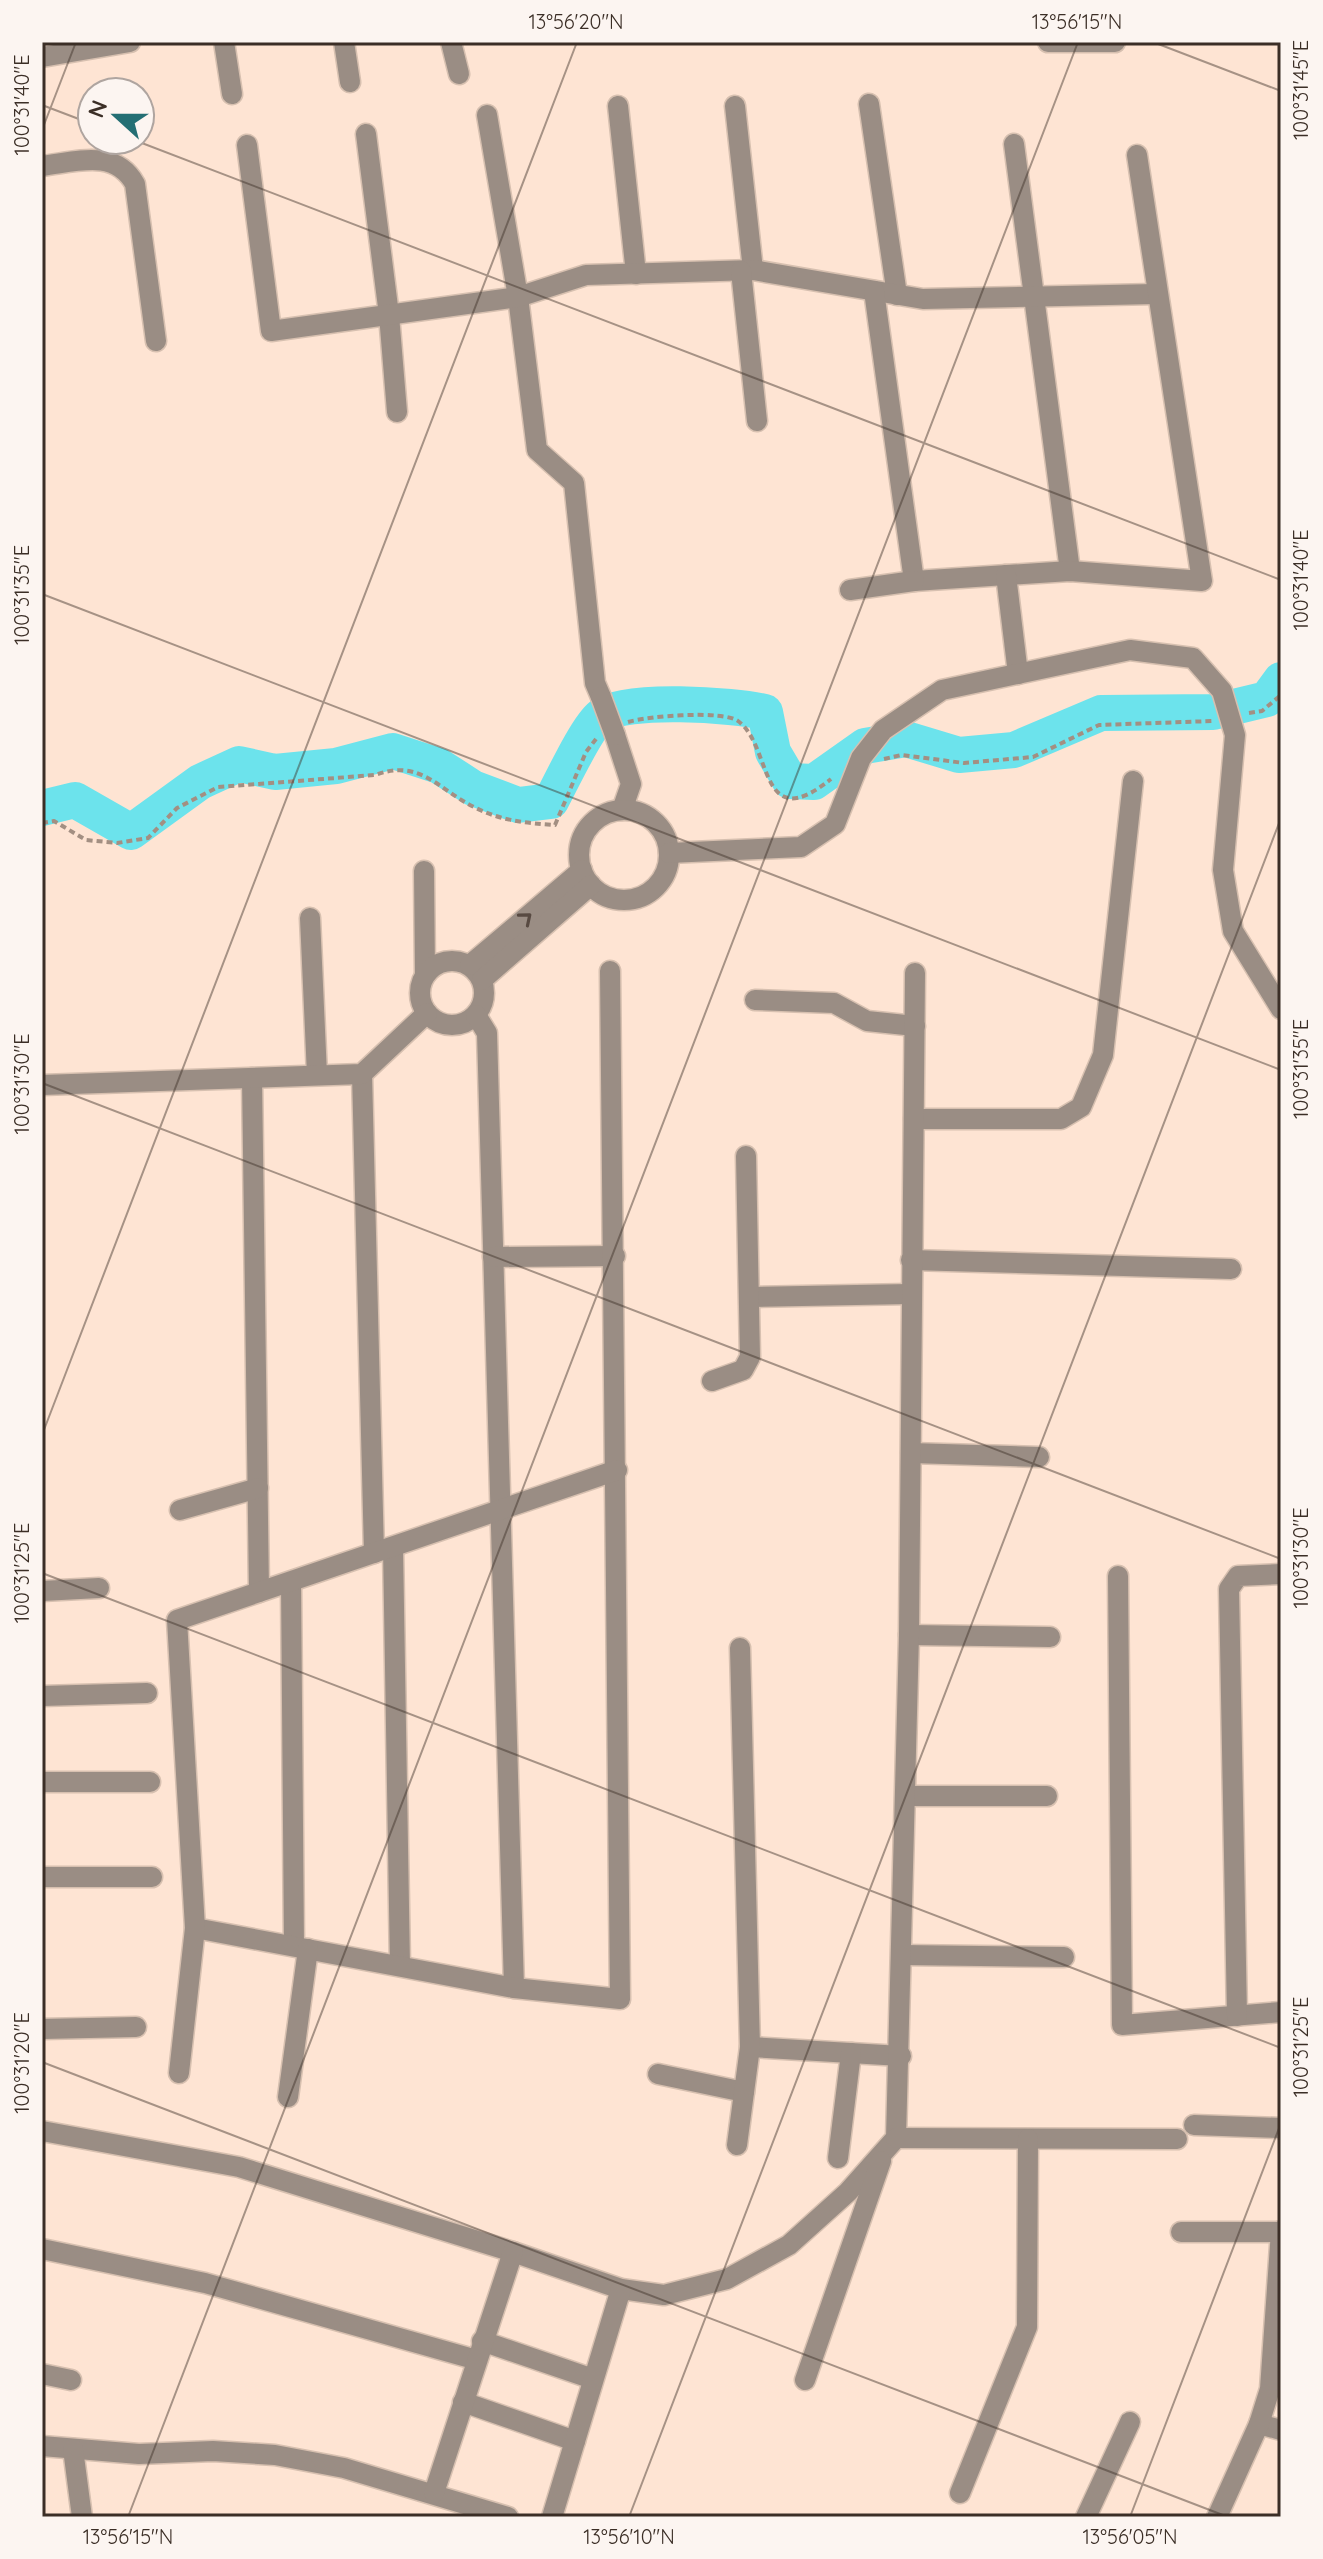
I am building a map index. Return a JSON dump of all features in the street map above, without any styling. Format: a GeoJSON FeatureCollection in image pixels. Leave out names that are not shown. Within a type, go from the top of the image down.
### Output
{"type":"FeatureCollection","features":[{"type":"Feature","properties":{"kind":"street"},"geometry":{"type":"LineString","coordinates":[[224,42],[232,94]]}},
{"type":"Feature","properties":{"kind":"street"},"geometry":{"type":"LineString","coordinates":[[344,42],[350,82]]}},
{"type":"Feature","properties":{"kind":"street"},"geometry":{"type":"LineString","coordinates":[[451,42],[459,74]]}},
{"type":"Feature","properties":{"kind":"street"},"geometry":{"type":"LineString","coordinates":[[1048,42],[1115,42]]}},
{"type":"Feature","properties":{"kind":"street"},"geometry":{"type":"LineString","coordinates":[[42,57],[120,43]]}},
{"type":"Feature","properties":{"kind":"street"},"geometry":{"type":"LineString","coordinates":[[869,104],[897,295]]}},
{"type":"Feature","properties":{"kind":"street"},"geometry":{"type":"LineString","coordinates":[[618,106],[636,274]]}},
{"type":"Feature","properties":{"kind":"street"},"geometry":{"type":"LineString","coordinates":[[735,106],[757,421]]}},
{"type":"Feature","properties":{"kind":"street"},"geometry":{"type":"LineString","coordinates":[[487,115],[518,297],[537,450],[574,483],[595,683],[631,784],[622,810]]}},
{"type":"Feature","properties":{"kind":"street"},"geometry":{"type":"LineString","coordinates":[[366,134],[389,315],[397,412]]}},
{"type":"Feature","properties":{"kind":"street"},"geometry":{"type":"LineString","coordinates":[[1014,144],[1070,571]]}},
{"type":"Feature","properties":{"kind":"street"},"geometry":{"type":"LineString","coordinates":[[247,145],[271,331],[518,297],[586,275],[747,271],[923,299],[1155,294]]}},
{"type":"Feature","properties":{"kind":"street"},"geometry":{"type":"LineString","coordinates":[[850,590],[914,581],[1070,571],[1202,581],[1155,294],[1137,155]]}},
{"type":"Feature","properties":{"kind":"street"},"geometry":{"type":"LineString","coordinates":[[42,166],[98,159],[110,161],[128,172],[135,184],[156,341]]}},
{"type":"Feature","properties":{"kind":"street"},"geometry":{"type":"LineString","coordinates":[[874,291],[914,581]]}},
{"type":"Feature","properties":{"kind":"street"},"geometry":{"type":"LineString","coordinates":[[1006,575],[1018,674]]}},
{"type":"Feature","properties":{"kind":"street"},"geometry":{"type":"LineString","coordinates":[[669,853],[801,847],[835,824],[859,762],[883,730],[942,690],[1130,650],[1193,658],[1222,691],[1235,735],[1223,870],[1233,931],[1281,1009]]}},
{"type":"Feature","properties":{"kind":"street"},"geometry":{"type":"LineString","coordinates":[[914,1119],[1061,1119],[1081,1107],[1103,1055],[1133,781]]}},
{"type":"Feature","properties":{"kind":"street"},"geometry":{"type":"LineString","coordinates":[[622,810],[650,818],[664,834],[669,853],[663,876],[646,894],[635,898],[611,898],[586,878],[579,857],[587,830],[596,820],[622,810]]}},
{"type":"Feature","properties":{"kind":"street"},"geometry":{"type":"LineString","coordinates":[[424,871],[425,975],[419,994],[427,1013],[445,1025],[468,1022],[476,1015],[484,998],[476,972],[451,960],[432,967],[425,975]]}},
{"type":"Feature","properties":{"kind":"street"},"geometry":{"type":"LineString","coordinates":[[476,972],[586,878]]}},
{"type":"Feature","properties":{"kind":"street"},"geometry":{"type":"LineString","coordinates":[[310,918],[317,1075]]}},
{"type":"Feature","properties":{"kind":"street"},"geometry":{"type":"LineString","coordinates":[[195,1928],[514,1988],[620,1999],[610,971]]}},
{"type":"Feature","properties":{"kind":"street"},"geometry":{"type":"LineString","coordinates":[[805,2380],[891,2144],[901,2056],[909,1635],[915,973]]}},
{"type":"Feature","properties":{"kind":"street"},"geometry":{"type":"LineString","coordinates":[[755,1000],[834,1003],[867,1021],[915,1026]]}},
{"type":"Feature","properties":{"kind":"street"},"geometry":{"type":"LineString","coordinates":[[42,1085],[362,1074],[427,1013]]}},
{"type":"Feature","properties":{"kind":"street"},"geometry":{"type":"LineString","coordinates":[[476,1015],[487,1033],[514,1988]]}},
{"type":"Feature","properties":{"kind":"street"},"geometry":{"type":"LineString","coordinates":[[362,1074],[400,1966]]}},
{"type":"Feature","properties":{"kind":"street"},"geometry":{"type":"LineString","coordinates":[[252,1078],[259,1592]]}},
{"type":"Feature","properties":{"kind":"street"},"geometry":{"type":"LineString","coordinates":[[712,1381],[749,1364],[751,1297],[746,1156]]}},
{"type":"Feature","properties":{"kind":"street"},"geometry":{"type":"LineString","coordinates":[[493,1257],[615,1256]]}},
{"type":"Feature","properties":{"kind":"street"},"geometry":{"type":"LineString","coordinates":[[911,1260],[1231,1269]]}},
{"type":"Feature","properties":{"kind":"street"},"geometry":{"type":"LineString","coordinates":[[751,1297],[910,1294]]}},
{"type":"Feature","properties":{"kind":"street"},"geometry":{"type":"LineString","coordinates":[[911,1453],[1039,1457]]}},
{"type":"Feature","properties":{"kind":"street"},"geometry":{"type":"LineString","coordinates":[[179,2073],[195,1928],[177,1620],[617,1470]]}},
{"type":"Feature","properties":{"kind":"street"},"geometry":{"type":"LineString","coordinates":[[180,1510],[258,1488]]}},
{"type":"Feature","properties":{"kind":"street"},"geometry":{"type":"LineString","coordinates":[[1237,2016],[1229,1589],[1233,1579],[1238,1576],[1281,1574]]}},
{"type":"Feature","properties":{"kind":"street"},"geometry":{"type":"LineString","coordinates":[[1118,1576],[1122,2025],[1281,2012]]}},
{"type":"Feature","properties":{"kind":"street"},"geometry":{"type":"LineString","coordinates":[[288,2097],[301,1947],[291,1582]]}},
{"type":"Feature","properties":{"kind":"street"},"geometry":{"type":"LineString","coordinates":[[42,1591],[99,1588]]}},
{"type":"Feature","properties":{"kind":"street"},"geometry":{"type":"LineString","coordinates":[[909,1635],[1050,1637]]}},
{"type":"Feature","properties":{"kind":"street"},"geometry":{"type":"LineString","coordinates":[[737,2145],[750,2047],[740,1648]]}},
{"type":"Feature","properties":{"kind":"street"},"geometry":{"type":"LineString","coordinates":[[42,1696],[147,1693]]}},
{"type":"Feature","properties":{"kind":"street"},"geometry":{"type":"LineString","coordinates":[[42,1782],[150,1782]]}},
{"type":"Feature","properties":{"kind":"street"},"geometry":{"type":"LineString","coordinates":[[906,1796],[1047,1796]]}},
{"type":"Feature","properties":{"kind":"street"},"geometry":{"type":"LineString","coordinates":[[42,1877],[152,1877]]}},
{"type":"Feature","properties":{"kind":"street"},"geometry":{"type":"LineString","coordinates":[[903,1955],[1064,1957]]}},
{"type":"Feature","properties":{"kind":"street"},"geometry":{"type":"LineString","coordinates":[[42,2029],[136,2027]]}},
{"type":"Feature","properties":{"kind":"street"},"geometry":{"type":"LineString","coordinates":[[750,2047],[901,2056]]}},
{"type":"Feature","properties":{"kind":"street"},"geometry":{"type":"LineString","coordinates":[[838,2158],[851,2053]]}},
{"type":"Feature","properties":{"kind":"street"},"geometry":{"type":"LineString","coordinates":[[658,2074],[744,2092]]}},
{"type":"Feature","properties":{"kind":"street"},"geometry":{"type":"LineString","coordinates":[[1194,2125],[1281,2128]]}},
{"type":"Feature","properties":{"kind":"street"},"geometry":{"type":"LineString","coordinates":[[42,2131],[239,2167],[621,2289],[664,2295],[727,2279],[789,2245],[848,2192],[891,2144],[1028,2139],[1177,2139]]}},
{"type":"Feature","properties":{"kind":"street"},"geometry":{"type":"LineString","coordinates":[[960,2493],[1027,2327],[1028,2139]]}},
{"type":"Feature","properties":{"kind":"street"},"geometry":{"type":"LineString","coordinates":[[1181,2232],[1281,2231],[1278,2326],[1270,2389],[1259,2424],[1217,2517]]}},
{"type":"Feature","properties":{"kind":"street"},"geometry":{"type":"LineString","coordinates":[[42,2249],[205,2283],[593,2379]]}},
{"type":"Feature","properties":{"kind":"street"},"geometry":{"type":"LineString","coordinates":[[434,2493],[513,2252]]}},
{"type":"Feature","properties":{"kind":"street"},"geometry":{"type":"LineString","coordinates":[[552,2517],[621,2289]]}},
{"type":"Feature","properties":{"kind":"street"},"geometry":{"type":"LineString","coordinates":[[42,2374],[71,2380]]}},
{"type":"Feature","properties":{"kind":"street"},"geometry":{"type":"LineString","coordinates":[[463,2402],[575,2441]]}},
{"type":"Feature","properties":{"kind":"street"},"geometry":{"type":"LineString","coordinates":[[1086,2517],[1130,2422]]}},
{"type":"Feature","properties":{"kind":"street"},"geometry":{"type":"LineString","coordinates":[[1259,2424],[1281,2430]]}},
{"type":"Feature","properties":{"kind":"street"},"geometry":{"type":"LineString","coordinates":[[42,2446],[139,2454],[213,2451],[275,2455],[344,2468],[508,2517]]}},
{"type":"Feature","properties":{"kind":"street"},"geometry":{"type":"LineString","coordinates":[[73,2449],[82,2517]]}},
{"type":"Feature","properties":{"kind":"path"},"geometry":{"type":"LineString","coordinates":[[42,823],[54,821],[86,840],[117,843],[148,838],[177,808],[218,787],[375,775],[395,768],[419,772],[475,808],[514,823],[555,825],[586,752],[632,720],[721,715],[737,720],[747,729],[768,781],[787,797],[809,797],[841,771],[859,762],[901,755],[964,763],[1033,757],[1099,725],[1209,721],[1262,711],[1281,695]]}},
{"type":"Feature","properties":{"kind":"waterway"},"geometry":{"type":"LineString","coordinates":[[42,808],[75,800],[131,832],[200,782],[239,764],[275,772],[336,766],[393,751],[439,766],[473,788],[518,805],[551,801],[581,743],[601,716],[632,706],[680,704],[765,712],[773,752],[790,781],[814,782],[865,746],[906,739],[959,755],[1014,750],[1101,713],[1213,712],[1267,699],[1281,680]]}}]}
